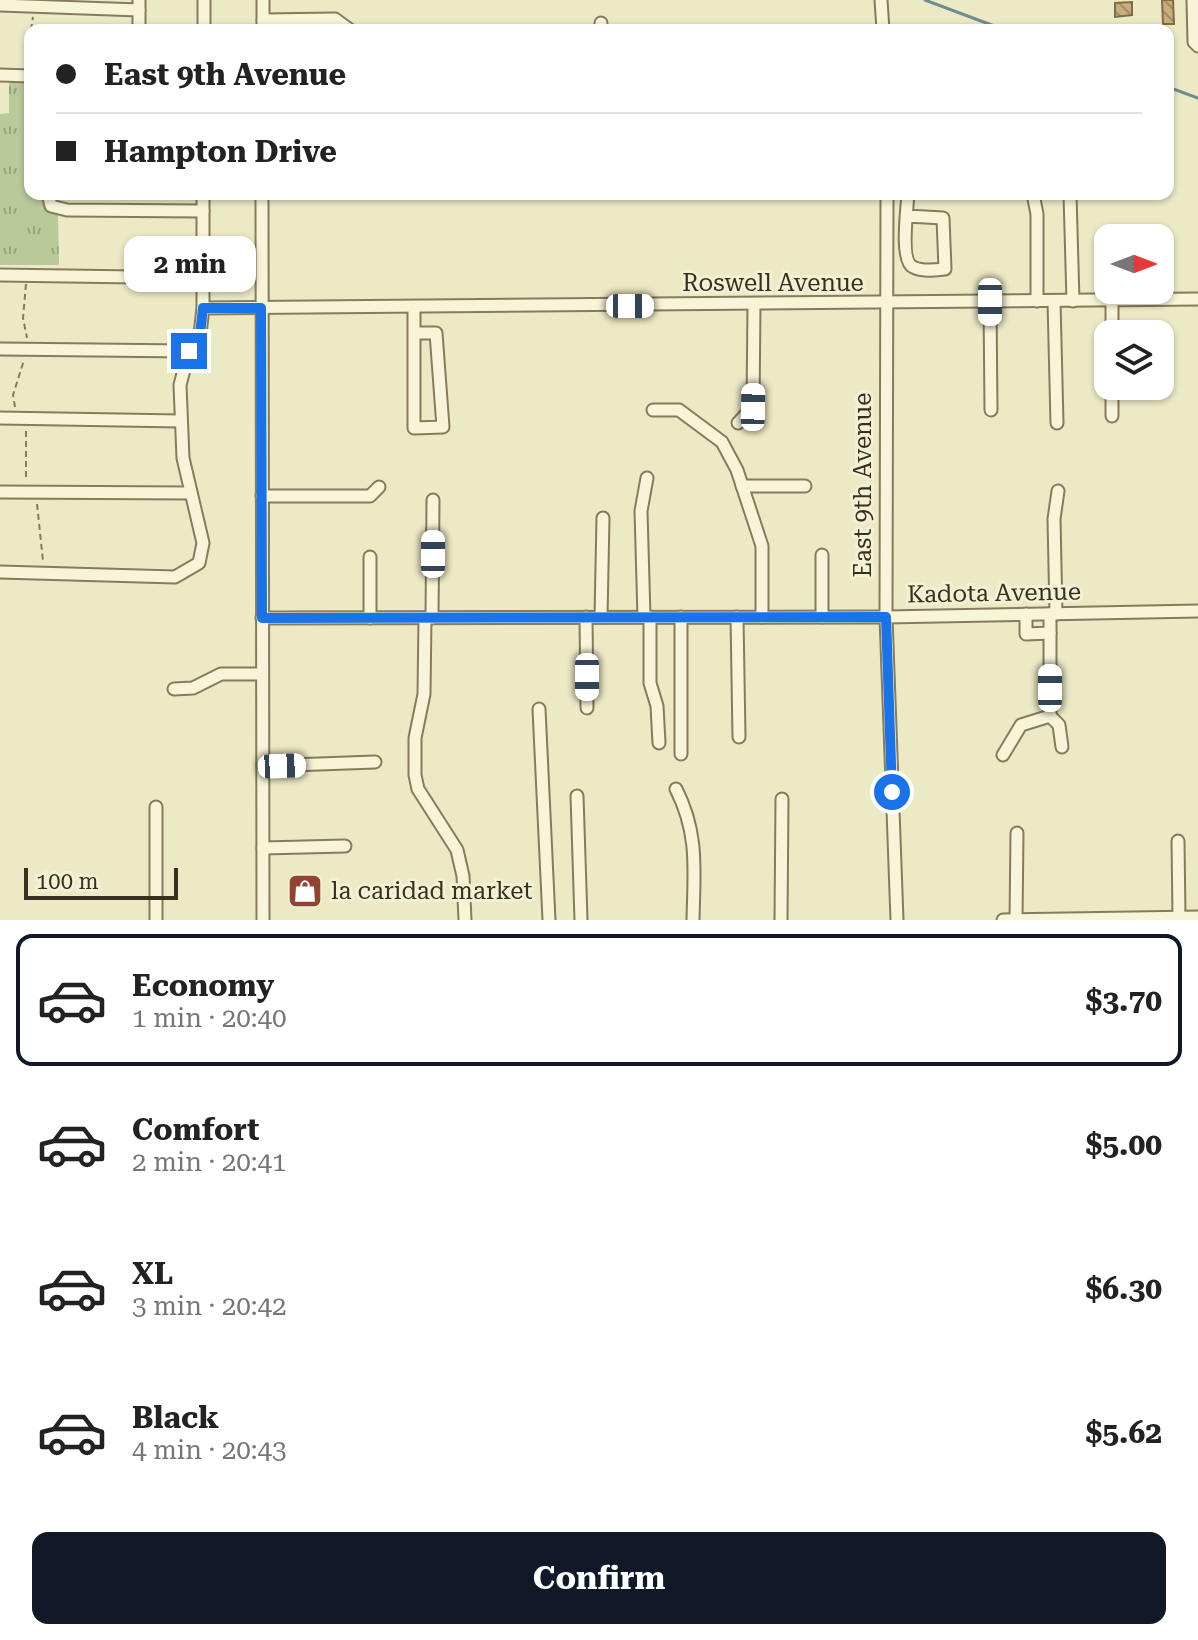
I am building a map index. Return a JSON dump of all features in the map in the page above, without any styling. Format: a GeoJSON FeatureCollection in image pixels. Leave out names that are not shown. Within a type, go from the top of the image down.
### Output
{"type":"FeatureCollection","features":[{"type":"Feature","properties":{"kind":"street"},"geometry":{"type":"LineString","coordinates":[[204,0],[204,24]]}},
{"type":"Feature","properties":{"kind":"street"},"geometry":{"type":"LineString","coordinates":[[263,0],[263,24]]}},
{"type":"Feature","properties":{"kind":"street"},"geometry":{"type":"LineString","coordinates":[[881,0],[883,24]]}},
{"type":"Feature","properties":{"kind":"street"},"geometry":{"type":"LineString","coordinates":[[1193,0],[1196,44]]}},
{"type":"Feature","properties":{"kind":"street"},"geometry":{"type":"LineString","coordinates":[[0,5],[139,5]]}},
{"type":"Feature","properties":{"kind":"street"},"geometry":{"type":"LineString","coordinates":[[275,24],[335,19],[342,24]]}},
{"type":"Feature","properties":{"kind":"street"},"geometry":{"type":"LineString","coordinates":[[0,75],[24,76]]}},
{"type":"Feature","properties":{"kind":"street"},"geometry":{"type":"LineString","coordinates":[[50,200],[51,206],[67,210],[203,211]]}},
{"type":"Feature","properties":{"kind":"street"},"geometry":{"type":"LineString","coordinates":[[0,572],[175,577],[199,563],[203,543],[183,458],[180,385],[189,351],[200,334],[203,308],[203,200]]}},
{"type":"Feature","properties":{"kind":"street"},"geometry":{"type":"LineString","coordinates":[[262,200],[263,920]]}},
{"type":"Feature","properties":{"kind":"street","name":"East 9th Avenue"},"geometry":{"type":"LineString","coordinates":[[887,200],[884,304],[886,617],[897,920]]}},
{"type":"Feature","properties":{"kind":"street"},"geometry":{"type":"LineString","coordinates":[[907,216],[943,218],[945,269],[911,267],[906,260],[907,216],[908,200]]}},
{"type":"Feature","properties":{"kind":"street"},"geometry":{"type":"LineString","coordinates":[[1034,200],[1037,214],[1037,301]]}},
{"type":"Feature","properties":{"kind":"street"},"geometry":{"type":"LineString","coordinates":[[1070,200],[1073,301]]}},
{"type":"Feature","properties":{"kind":"street"},"geometry":{"type":"LineString","coordinates":[[0,275],[203,278]]}},
{"type":"Feature","properties":{"kind":"street","name":"Roswell Avenue"},"geometry":{"type":"LineString","coordinates":[[1174,299],[1198,299]]}},
{"type":"Feature","properties":{"kind":"street","name":"Roswell Avenue"},"geometry":{"type":"LineString","coordinates":[[203,308],[1094,300]]}},
{"type":"Feature","properties":{"kind":"street"},"geometry":{"type":"LineString","coordinates":[[1054,301],[1057,423]]}},
{"type":"Feature","properties":{"kind":"street"},"geometry":{"type":"LineString","coordinates":[[990,302],[991,410]]}},
{"type":"Feature","properties":{"kind":"street"},"geometry":{"type":"LineString","coordinates":[[738,423],[753,407],[754,305]]}},
{"type":"Feature","properties":{"kind":"street"},"geometry":{"type":"LineString","coordinates":[[414,307],[414,333],[414,428],[443,427],[436,333],[414,333]]}},
{"type":"Feature","properties":{"kind":"street"},"geometry":{"type":"LineString","coordinates":[[0,349],[189,351]]}},
{"type":"Feature","properties":{"kind":"street"},"geometry":{"type":"LineString","coordinates":[[1112,400],[1112,416]]}},
{"type":"Feature","properties":{"kind":"street"},"geometry":{"type":"LineString","coordinates":[[653,410],[679,410],[722,442],[742,486],[762,546],[762,617]]}},
{"type":"Feature","properties":{"kind":"street"},"geometry":{"type":"LineString","coordinates":[[0,418],[180,421]]}},
{"type":"Feature","properties":{"kind":"street"},"geometry":{"type":"LineString","coordinates":[[647,478],[641,511],[650,683],[657,706],[659,743]]}},
{"type":"Feature","properties":{"kind":"street"},"geometry":{"type":"LineString","coordinates":[[742,486],[805,486]]}},
{"type":"Feature","properties":{"kind":"street"},"geometry":{"type":"LineString","coordinates":[[262,496],[370,496],[379,487]]}},
{"type":"Feature","properties":{"kind":"street"},"geometry":{"type":"LineString","coordinates":[[1058,491],[1054,519],[1050,716],[1059,725],[1062,747]]}},
{"type":"Feature","properties":{"kind":"street"},"geometry":{"type":"LineString","coordinates":[[0,492],[191,493]]}},
{"type":"Feature","properties":{"kind":"street"},"geometry":{"type":"LineString","coordinates":[[433,500],[429,618],[424,694],[415,738],[415,775],[418,789],[457,850],[463,876],[465,920]]}},
{"type":"Feature","properties":{"kind":"street"},"geometry":{"type":"LineString","coordinates":[[601,617],[603,518]]}},
{"type":"Feature","properties":{"kind":"street"},"geometry":{"type":"LineString","coordinates":[[822,555],[822,617]]}},
{"type":"Feature","properties":{"kind":"street"},"geometry":{"type":"LineString","coordinates":[[370,557],[370,618]]}},
{"type":"Feature","properties":{"kind":"street","name":"Kadota Avenue"},"geometry":{"type":"LineString","coordinates":[[262,618],[886,617],[1198,611]]}},
{"type":"Feature","properties":{"kind":"street"},"geometry":{"type":"LineString","coordinates":[[1026,614],[1026,634],[1050,633]]}},
{"type":"Feature","properties":{"kind":"street"},"geometry":{"type":"LineString","coordinates":[[586,617],[587,708]]}},
{"type":"Feature","properties":{"kind":"street"},"geometry":{"type":"LineString","coordinates":[[681,617],[681,754]]}},
{"type":"Feature","properties":{"kind":"street"},"geometry":{"type":"LineString","coordinates":[[737,617],[739,737]]}},
{"type":"Feature","properties":{"kind":"street"},"geometry":{"type":"LineString","coordinates":[[174,689],[193,688],[221,674],[262,674]]}},
{"type":"Feature","properties":{"kind":"street"},"geometry":{"type":"LineString","coordinates":[[539,709],[549,920]]}},
{"type":"Feature","properties":{"kind":"street"},"geometry":{"type":"LineString","coordinates":[[1003,755],[1021,725],[1050,716]]}},
{"type":"Feature","properties":{"kind":"street"},"geometry":{"type":"LineString","coordinates":[[263,766],[375,762]]}},
{"type":"Feature","properties":{"kind":"street"},"geometry":{"type":"LineString","coordinates":[[676,789],[689,814],[694,836],[693,920]]}},
{"type":"Feature","properties":{"kind":"street"},"geometry":{"type":"LineString","coordinates":[[577,796],[581,920]]}},
{"type":"Feature","properties":{"kind":"street"},"geometry":{"type":"LineString","coordinates":[[781,920],[782,799]]}},
{"type":"Feature","properties":{"kind":"street"},"geometry":{"type":"LineString","coordinates":[[156,807],[156,920]]}},
{"type":"Feature","properties":{"kind":"street"},"geometry":{"type":"LineString","coordinates":[[1016,920],[1017,833]]}},
{"type":"Feature","properties":{"kind":"street"},"geometry":{"type":"LineString","coordinates":[[1178,841],[1179,918]]}},
{"type":"Feature","properties":{"kind":"street"},"geometry":{"type":"LineString","coordinates":[[263,848],[345,846]]}},
{"type":"Feature","properties":{"kind":"street"},"geometry":{"type":"LineString","coordinates":[[1003,920],[1198,917]]}},
{"type":"Feature","properties":{"kind":"green space"},"geometry":{"type":"Polygon","coordinates":[[[24,82],[24,200],[44,200],[49,211],[58,214],[59,265],[0,265],[0,114],[9,113],[9,83],[24,82]]]}},
{"type":"Feature","properties":{"kind":"building"},"geometry":{"type":"Polygon","coordinates":[[[1162,0],[1173,0],[1174,24],[1163,24],[1162,0]]]}},
{"type":"Feature","properties":{"kind":"building"},"geometry":{"type":"Polygon","coordinates":[[[1132,2],[1132,15],[1115,17],[1115,3],[1132,2]]]}},
{"type":"Feature","properties":{"kind":"waterway"},"geometry":{"type":"LineString","coordinates":[[925,0],[989,24]]}},
{"type":"Feature","properties":{"kind":"waterway"},"geometry":{"type":"LineString","coordinates":[[1174,89],[1198,98]]}},
{"type":"Feature","properties":{"kind":"place","name":"la caridad market"},"geometry":{"type":"Point","coordinates":[305,891]}},
{"type":"Feature","properties":{"kind":"route"},"geometry":{"type":"LineString","coordinates":[[189,351],[200,334],[203,308],[261,308],[262,618],[886,617],[892,792]]}}]}
